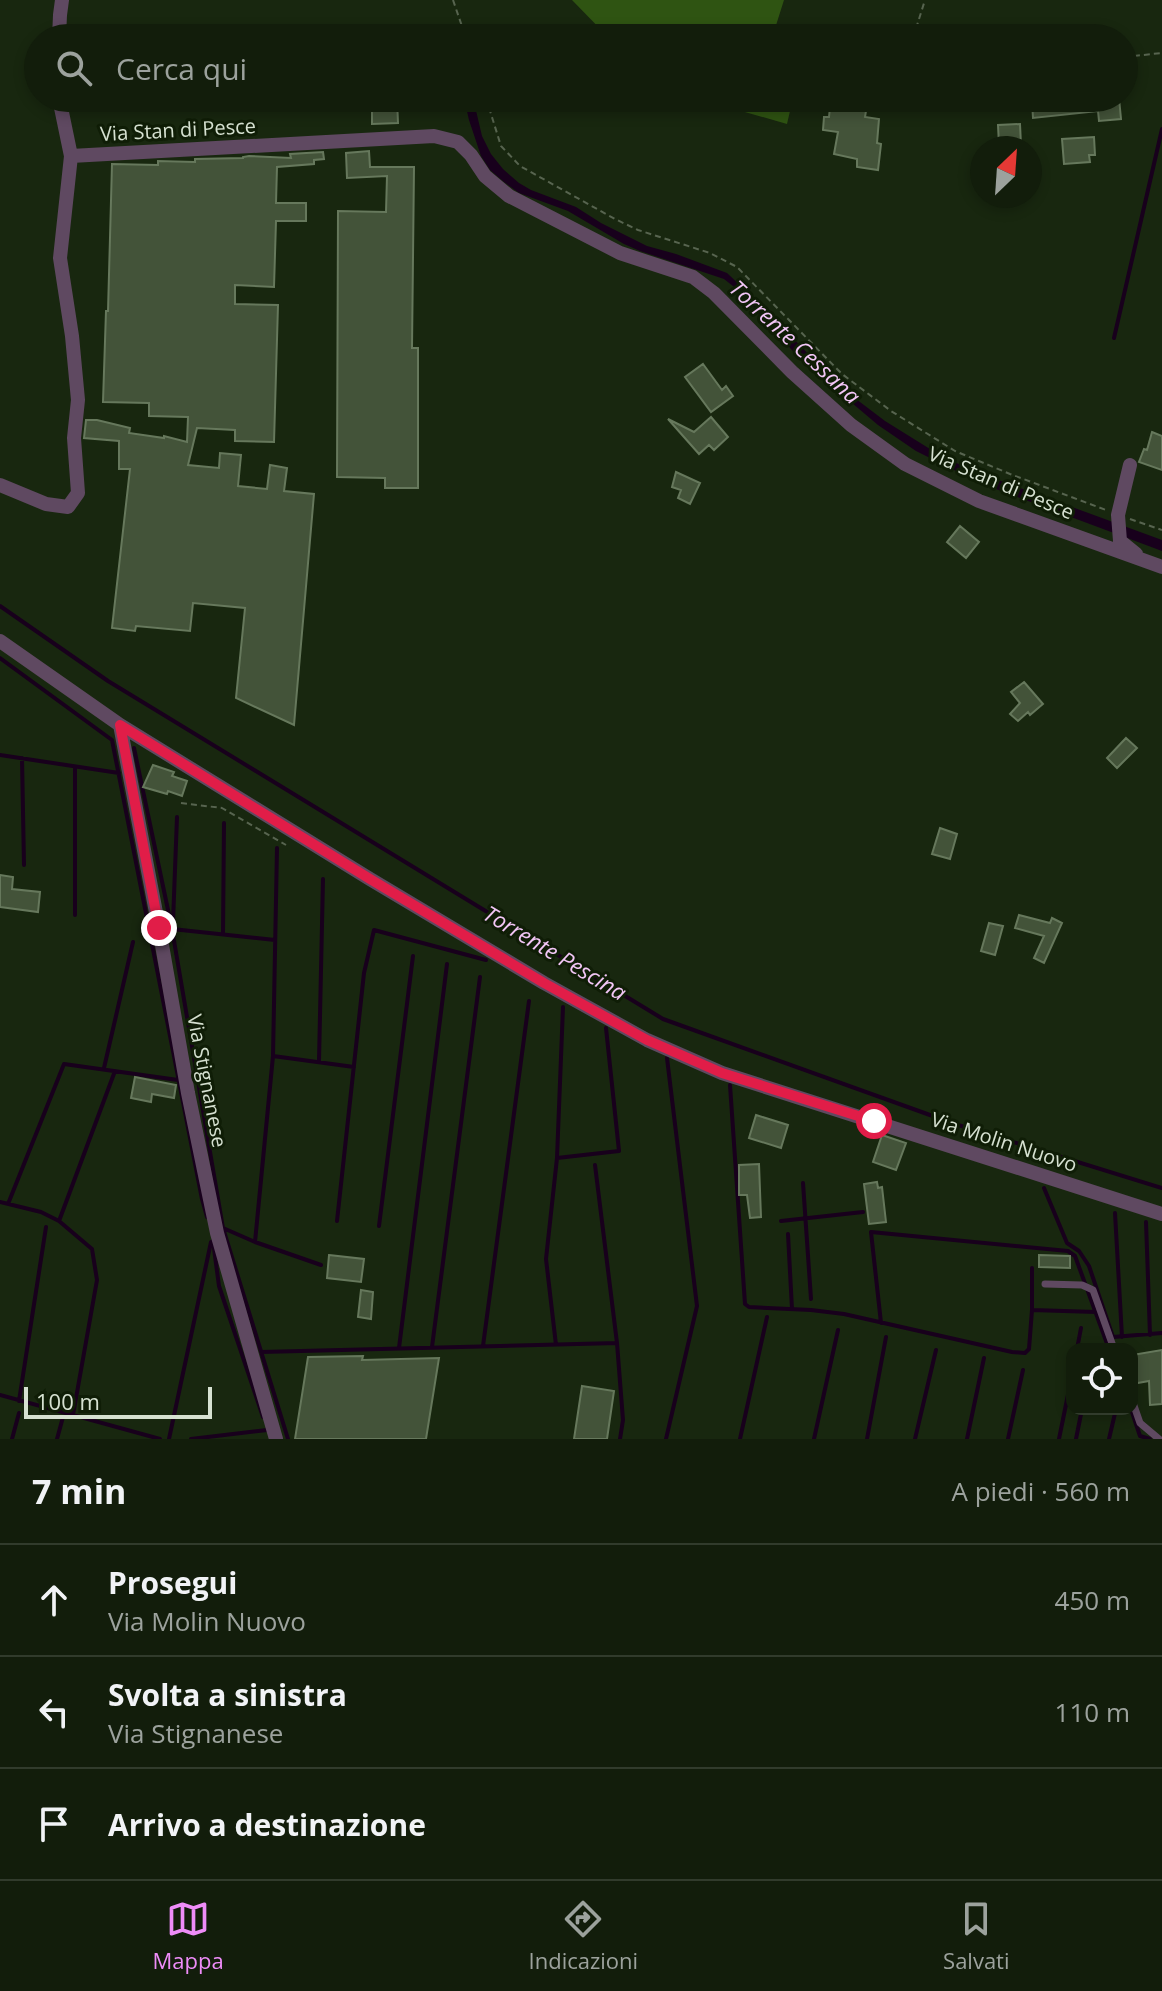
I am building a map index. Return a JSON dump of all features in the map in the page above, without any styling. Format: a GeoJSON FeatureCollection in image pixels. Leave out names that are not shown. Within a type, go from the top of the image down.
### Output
{"type":"FeatureCollection","features":[{"type":"Feature","properties":{"kind":"street"},"geometry":{"type":"LineString","coordinates":[[60,24],[62,0]]}},
{"type":"Feature","properties":{"kind":"street"},"geometry":{"type":"LineString","coordinates":[[0,485],[46,504],[68,507],[78,493],[74,438],[78,400],[60,258],[71,156],[62,112]]}},
{"type":"Feature","properties":{"kind":"street","name":"Via Stan di Pesce"},"geometry":{"type":"LineString","coordinates":[[71,156],[434,136],[458,142],[485,176],[509,196],[620,253],[693,277],[714,293],[792,372],[851,425],[905,464],[979,501],[1156,565]]}},
{"type":"Feature","properties":{"kind":"street"},"geometry":{"type":"LineString","coordinates":[[1130,465],[1118,515],[1119,538],[1125,547],[1156,565]]}},
{"type":"Feature","properties":{"kind":"street","name":"Via Molin Nuovo"},"geometry":{"type":"LineString","coordinates":[[0,641],[120,725],[370,879],[544,983],[647,1040],[722,1073],[1162,1214]]}},
{"type":"Feature","properties":{"kind":"street","name":"Via Stignanese"},"geometry":{"type":"LineString","coordinates":[[120,725],[217,1233],[276,1439]]}},
{"type":"Feature","properties":{"kind":"lane"},"geometry":{"type":"LineString","coordinates":[[1045,1284],[1082,1285],[1093,1290],[1112,1343]]}},
{"type":"Feature","properties":{"kind":"lane"},"geometry":{"type":"LineString","coordinates":[[1137,1415],[1140,1423],[1159,1439]]}},
{"type":"Feature","properties":{"kind":"path"},"geometry":{"type":"LineString","coordinates":[[453,0],[461,24]]}},
{"type":"Feature","properties":{"kind":"path"},"geometry":{"type":"LineString","coordinates":[[917,24],[925,0]]}},
{"type":"Feature","properties":{"kind":"path"},"geometry":{"type":"LineString","coordinates":[[1138,56],[1162,53]]}},
{"type":"Feature","properties":{"kind":"path"},"geometry":{"type":"LineString","coordinates":[[490,112],[501,146],[520,166],[638,230],[710,253],[737,267],[842,374],[891,411],[955,451],[1162,530]]}},
{"type":"Feature","properties":{"kind":"path"},"geometry":{"type":"LineString","coordinates":[[181,803],[222,808],[296,850]]}},
{"type":"Feature","properties":{"kind":"green space"},"geometry":{"type":"Polygon","coordinates":[[[572,0],[784,0],[776,24],[595,24],[572,0]]]}},
{"type":"Feature","properties":{"kind":"green space"},"geometry":{"type":"Polygon","coordinates":[[[745,112],[790,112],[787,124],[745,112]]]}},
{"type":"Feature","properties":{"kind":"water","name":"Torrente Cessana"},"geometry":{"type":"Polygon","coordinates":[[[467,112],[476,112],[482,136],[491,154],[519,183],[576,207],[647,246],[727,273],[856,399],[938,454],[971,470],[1162,540],[1162,551],[980,483],[916,451],[878,425],[800,359],[738,290],[724,279],[624,244],[568,211],[519,193],[504,182],[490,170],[481,156],[467,112]]]}},
{"type":"Feature","properties":{"kind":"building"},"geometry":{"type":"Polygon","coordinates":[[[372,112],[398,112],[398,123],[372,124],[372,112]]]}},
{"type":"Feature","properties":{"kind":"building"},"geometry":{"type":"Polygon","coordinates":[[[830,112],[866,112],[865,117],[879,119],[877,143],[881,144],[878,170],[857,167],[857,159],[834,154],[838,132],[823,130],[824,117],[829,117],[830,112]]]}},
{"type":"Feature","properties":{"kind":"building"},"geometry":{"type":"Polygon","coordinates":[[[1033,112],[1089,112],[1033,118],[1033,112]]]}},
{"type":"Feature","properties":{"kind":"building"},"geometry":{"type":"Polygon","coordinates":[[[1098,112],[1120,112],[1121,119],[1099,121],[1098,112]]]}},
{"type":"Feature","properties":{"kind":"building"},"geometry":{"type":"Polygon","coordinates":[[[1020,124],[1021,136],[999,136],[998,125],[1020,124]]]}},
{"type":"Feature","properties":{"kind":"building"},"geometry":{"type":"Polygon","coordinates":[[[1094,137],[1095,155],[1089,155],[1090,162],[1064,164],[1062,139],[1094,137]]]}},
{"type":"Feature","properties":{"kind":"building"},"geometry":{"type":"Polygon","coordinates":[[[369,151],[370,167],[414,167],[412,348],[418,348],[418,488],[385,488],[385,478],[337,477],[338,211],[386,212],[387,176],[347,178],[346,153],[369,151]]]}},
{"type":"Feature","properties":{"kind":"building"},"geometry":{"type":"Polygon","coordinates":[[[323,152],[324,159],[314,160],[314,164],[277,167],[276,203],[306,203],[306,221],[276,221],[274,287],[235,285],[235,304],[278,305],[274,442],[235,441],[235,430],[197,428],[188,465],[219,468],[220,453],[241,455],[238,486],[267,489],[270,465],[287,468],[284,491],[314,494],[294,725],[236,698],[245,608],[193,603],[190,631],[136,626],[135,631],[112,628],[130,469],[119,469],[119,441],[84,438],[86,420],[97,420],[130,428],[129,433],[164,436],[187,442],[188,417],[149,416],[149,403],[103,402],[112,164],[158,165],[158,161],[195,162],[195,159],[249,156],[291,158],[290,154],[323,152]]]}},
{"type":"Feature","properties":{"kind":"building"},"geometry":{"type":"Polygon","coordinates":[[[703,364],[722,390],[726,386],[733,396],[711,412],[685,377],[703,364]]]}},
{"type":"Feature","properties":{"kind":"building"},"geometry":{"type":"Polygon","coordinates":[[[711,417],[728,437],[714,450],[709,445],[699,454],[668,419],[694,432],[711,417]]]}},
{"type":"Feature","properties":{"kind":"building"},"geometry":{"type":"Polygon","coordinates":[[[1152,432],[1162,436],[1162,470],[1139,462],[1144,449],[1147,450],[1152,432]]]}},
{"type":"Feature","properties":{"kind":"building"},"geometry":{"type":"Polygon","coordinates":[[[676,472],[700,483],[690,504],[678,498],[681,490],[672,487],[676,472]]]}},
{"type":"Feature","properties":{"kind":"building"},"geometry":{"type":"Polygon","coordinates":[[[960,526],[979,542],[966,558],[947,542],[960,526]]]}},
{"type":"Feature","properties":{"kind":"building"},"geometry":{"type":"Polygon","coordinates":[[[1024,682],[1043,704],[1018,721],[1010,714],[1020,703],[1011,692],[1024,682]]]}},
{"type":"Feature","properties":{"kind":"building"},"geometry":{"type":"Polygon","coordinates":[[[1126,738],[1137,748],[1117,768],[1107,758],[1126,738]]]}},
{"type":"Feature","properties":{"kind":"building"},"geometry":{"type":"Polygon","coordinates":[[[153,765],[174,772],[172,776],[187,781],[182,796],[143,787],[153,765]]]}},
{"type":"Feature","properties":{"kind":"building"},"geometry":{"type":"Polygon","coordinates":[[[940,828],[957,834],[950,859],[932,854],[940,828]]]}},
{"type":"Feature","properties":{"kind":"building"},"geometry":{"type":"Polygon","coordinates":[[[0,875],[13,877],[12,889],[40,892],[38,912],[0,907],[0,875]]]}},
{"type":"Feature","properties":{"kind":"building"},"geometry":{"type":"Polygon","coordinates":[[[1019,915],[1050,923],[1052,918],[1062,923],[1044,963],[1034,958],[1044,936],[1015,928],[1019,915]]]}},
{"type":"Feature","properties":{"kind":"building"},"geometry":{"type":"Polygon","coordinates":[[[989,923],[1003,926],[995,955],[981,951],[989,923]]]}},
{"type":"Feature","properties":{"kind":"building"},"geometry":{"type":"Polygon","coordinates":[[[135,1077],[176,1085],[174,1098],[152,1094],[151,1102],[131,1098],[135,1077]]]}},
{"type":"Feature","properties":{"kind":"building"},"geometry":{"type":"Polygon","coordinates":[[[756,1115],[788,1125],[781,1148],[749,1138],[756,1115]]]}},
{"type":"Feature","properties":{"kind":"building"},"geometry":{"type":"Polygon","coordinates":[[[882,1135],[906,1143],[896,1170],[873,1162],[882,1135]]]}},
{"type":"Feature","properties":{"kind":"building"},"geometry":{"type":"Polygon","coordinates":[[[759,1164],[761,1217],[750,1218],[747,1195],[739,1195],[739,1165],[759,1164]]]}},
{"type":"Feature","properties":{"kind":"building"},"geometry":{"type":"Polygon","coordinates":[[[877,1182],[878,1188],[882,1187],[886,1222],[869,1224],[864,1184],[877,1182]]]}},
{"type":"Feature","properties":{"kind":"building"},"geometry":{"type":"Polygon","coordinates":[[[329,1255],[364,1259],[361,1282],[327,1278],[329,1255]]]}},
{"type":"Feature","properties":{"kind":"building"},"geometry":{"type":"Polygon","coordinates":[[[1039,1255],[1070,1256],[1070,1268],[1039,1267],[1039,1255]]]}},
{"type":"Feature","properties":{"kind":"building"},"geometry":{"type":"Polygon","coordinates":[[[361,1290],[373,1292],[371,1319],[358,1317],[361,1290]]]}},
{"type":"Feature","properties":{"kind":"building"},"geometry":{"type":"Polygon","coordinates":[[[1162,1350],[1162,1404],[1150,1405],[1149,1381],[1138,1383],[1138,1354],[1162,1350]]]}},
{"type":"Feature","properties":{"kind":"building"},"geometry":{"type":"Polygon","coordinates":[[[363,1356],[362,1360],[439,1358],[426,1439],[295,1439],[308,1357],[363,1356]]]}},
{"type":"Feature","properties":{"kind":"building"},"geometry":{"type":"Polygon","coordinates":[[[582,1386],[614,1391],[607,1439],[574,1439],[582,1386]]]}},
{"type":"Feature","properties":{"kind":"waterway"},"geometry":{"type":"LineString","coordinates":[[1114,338],[1162,129]]}},
{"type":"Feature","properties":{"kind":"waterway","name":"Torrente Pescina"},"geometry":{"type":"LineString","coordinates":[[0,606],[108,681],[663,1019],[955,1124],[1162,1188]]}},
{"type":"Feature","properties":{"kind":"waterway"},"geometry":{"type":"LineString","coordinates":[[0,658],[112,740],[207,1217]]}},
{"type":"Feature","properties":{"kind":"waterway"},"geometry":{"type":"LineString","coordinates":[[134,748],[172,929],[223,1228],[288,1439]]}},
{"type":"Feature","properties":{"kind":"waterway"},"geometry":{"type":"LineString","coordinates":[[0,755],[119,773]]}},
{"type":"Feature","properties":{"kind":"waterway"},"geometry":{"type":"LineString","coordinates":[[22,758],[24,865]]}},
{"type":"Feature","properties":{"kind":"waterway"},"geometry":{"type":"LineString","coordinates":[[75,767],[75,915]]}},
{"type":"Feature","properties":{"kind":"waterway"},"geometry":{"type":"LineString","coordinates":[[173,922],[177,817]]}},
{"type":"Feature","properties":{"kind":"waterway"},"geometry":{"type":"LineString","coordinates":[[223,934],[224,823]]}},
{"type":"Feature","properties":{"kind":"waterway"},"geometry":{"type":"LineString","coordinates":[[255,1242],[273,1056],[277,848]]}},
{"type":"Feature","properties":{"kind":"waterway"},"geometry":{"type":"LineString","coordinates":[[319,1061],[323,879]]}},
{"type":"Feature","properties":{"kind":"waterway"},"geometry":{"type":"LineString","coordinates":[[172,929],[275,940]]}},
{"type":"Feature","properties":{"kind":"waterway"},"geometry":{"type":"LineString","coordinates":[[337,1221],[364,973],[374,930],[486,960]]}},
{"type":"Feature","properties":{"kind":"waterway"},"geometry":{"type":"LineString","coordinates":[[104,1068],[133,942]]}},
{"type":"Feature","properties":{"kind":"waterway"},"geometry":{"type":"LineString","coordinates":[[379,1226],[413,956]]}},
{"type":"Feature","properties":{"kind":"waterway"},"geometry":{"type":"LineString","coordinates":[[399,1348],[447,964]]}},
{"type":"Feature","properties":{"kind":"waterway"},"geometry":{"type":"LineString","coordinates":[[432,1347],[480,977]]}},
{"type":"Feature","properties":{"kind":"waterway"},"geometry":{"type":"LineString","coordinates":[[483,1346],[529,1001]]}},
{"type":"Feature","properties":{"kind":"waterway"},"geometry":{"type":"LineString","coordinates":[[556,1345],[546,1259],[557,1158],[563,1007]]}},
{"type":"Feature","properties":{"kind":"waterway"},"geometry":{"type":"LineString","coordinates":[[557,1158],[619,1151],[606,1028]]}},
{"type":"Feature","properties":{"kind":"waterway"},"geometry":{"type":"LineString","coordinates":[[273,1056],[354,1067]]}},
{"type":"Feature","properties":{"kind":"waterway"},"geometry":{"type":"LineString","coordinates":[[666,1439],[697,1306],[667,1058]]}},
{"type":"Feature","properties":{"kind":"waterway"},"geometry":{"type":"LineString","coordinates":[[8,1204],[64,1064],[178,1080]]}},
{"type":"Feature","properties":{"kind":"waterway"},"geometry":{"type":"LineString","coordinates":[[59,1221],[115,1071]]}},
{"type":"Feature","properties":{"kind":"waterway"},"geometry":{"type":"LineString","coordinates":[[730,1085],[745,1304],[749,1307],[844,1314],[1025,1353],[1029,1349],[1032,1268]]}},
{"type":"Feature","properties":{"kind":"waterway"},"geometry":{"type":"LineString","coordinates":[[595,1165],[617,1343],[623,1420],[620,1439]]}},
{"type":"Feature","properties":{"kind":"waterway"},"geometry":{"type":"LineString","coordinates":[[803,1183],[811,1299]]}},
{"type":"Feature","properties":{"kind":"waterway"},"geometry":{"type":"LineString","coordinates":[[1044,1188],[1067,1243],[1079,1251],[1089,1266],[1113,1337],[1162,1333]]}},
{"type":"Feature","properties":{"kind":"waterway"},"geometry":{"type":"LineString","coordinates":[[0,1202],[41,1212],[59,1221],[92,1249],[97,1280],[73,1415]]}},
{"type":"Feature","properties":{"kind":"waterway"},"geometry":{"type":"LineString","coordinates":[[781,1221],[863,1212]]}},
{"type":"Feature","properties":{"kind":"waterway"},"geometry":{"type":"LineString","coordinates":[[1115,1213],[1122,1337]]}},
{"type":"Feature","properties":{"kind":"waterway"},"geometry":{"type":"LineString","coordinates":[[1146,1222],[1150,1335]]}},
{"type":"Feature","properties":{"kind":"waterway"},"geometry":{"type":"LineString","coordinates":[[19,1401],[46,1227]]}},
{"type":"Feature","properties":{"kind":"waterway"},"geometry":{"type":"LineString","coordinates":[[223,1228],[321,1265]]}},
{"type":"Feature","properties":{"kind":"waterway"},"geometry":{"type":"LineString","coordinates":[[881,1323],[871,1232],[1068,1251],[1075,1256],[1107,1343]]}},
{"type":"Feature","properties":{"kind":"waterway"},"geometry":{"type":"LineString","coordinates":[[788,1234],[792,1309]]}},
{"type":"Feature","properties":{"kind":"waterway"},"geometry":{"type":"LineString","coordinates":[[213,1241],[219,1286],[263,1417]]}},
{"type":"Feature","properties":{"kind":"waterway"},"geometry":{"type":"LineString","coordinates":[[169,1439],[211,1242]]}},
{"type":"Feature","properties":{"kind":"waterway"},"geometry":{"type":"LineString","coordinates":[[1032,1310],[1096,1312]]}},
{"type":"Feature","properties":{"kind":"waterway"},"geometry":{"type":"LineString","coordinates":[[740,1439],[767,1317]]}},
{"type":"Feature","properties":{"kind":"waterway"},"geometry":{"type":"LineString","coordinates":[[1078,1343],[1081,1328]]}},
{"type":"Feature","properties":{"kind":"waterway"},"geometry":{"type":"LineString","coordinates":[[814,1439],[838,1330]]}},
{"type":"Feature","properties":{"kind":"waterway"},"geometry":{"type":"LineString","coordinates":[[867,1439],[886,1337]]}},
{"type":"Feature","properties":{"kind":"waterway"},"geometry":{"type":"LineString","coordinates":[[261,1352],[617,1343]]}},
{"type":"Feature","properties":{"kind":"waterway"},"geometry":{"type":"LineString","coordinates":[[915,1439],[936,1350]]}},
{"type":"Feature","properties":{"kind":"waterway"},"geometry":{"type":"LineString","coordinates":[[967,1439],[984,1358]]}},
{"type":"Feature","properties":{"kind":"waterway"},"geometry":{"type":"LineString","coordinates":[[1008,1439],[1023,1370]]}},
{"type":"Feature","properties":{"kind":"waterway"},"geometry":{"type":"LineString","coordinates":[[0,1395],[160,1439]]}},
{"type":"Feature","properties":{"kind":"waterway"},"geometry":{"type":"LineString","coordinates":[[1059,1439],[1066,1405]]}},
{"type":"Feature","properties":{"kind":"waterway"},"geometry":{"type":"LineString","coordinates":[[12,1439],[19,1413]]}},
{"type":"Feature","properties":{"kind":"waterway"},"geometry":{"type":"LineString","coordinates":[[1076,1439],[1081,1415]]}},
{"type":"Feature","properties":{"kind":"waterway"},"geometry":{"type":"LineString","coordinates":[[1109,1439],[1115,1415]]}},
{"type":"Feature","properties":{"kind":"waterway"},"geometry":{"type":"LineString","coordinates":[[1133,1415],[1140,1436],[1150,1439]]}},
{"type":"Feature","properties":{"kind":"waterway"},"geometry":{"type":"LineString","coordinates":[[57,1439],[63,1417]]}},
{"type":"Feature","properties":{"kind":"waterway"},"geometry":{"type":"LineString","coordinates":[[191,1439],[267,1430]]}},
{"type":"Feature","properties":{"kind":"route"},"geometry":{"type":"LineString","coordinates":[[159,928],[120,725],[370,879],[544,983],[647,1040],[722,1073],[874,1121]]}}]}
